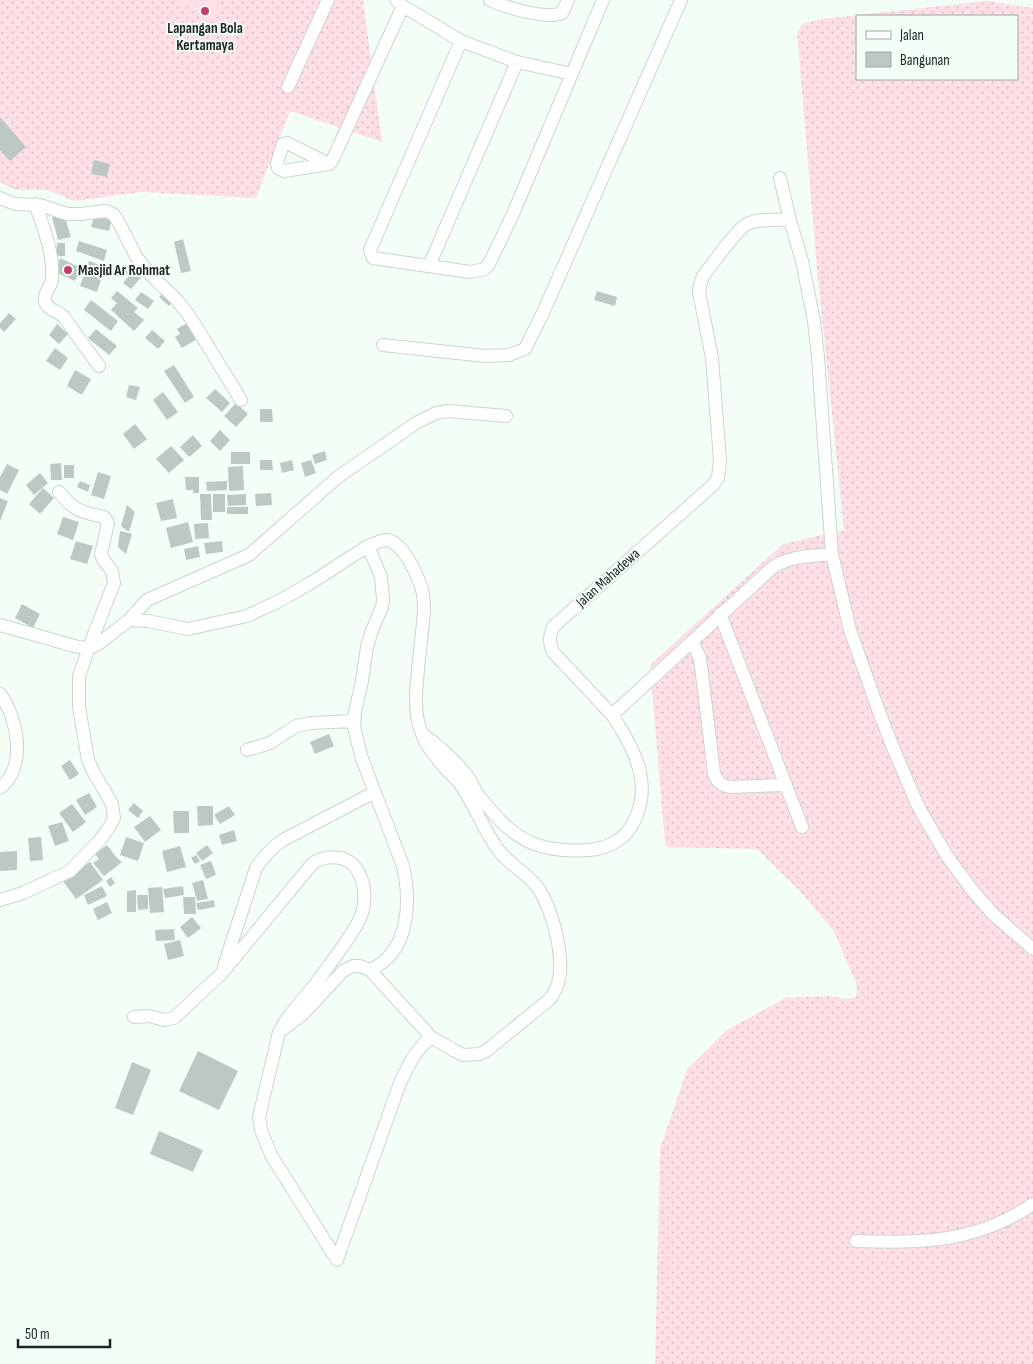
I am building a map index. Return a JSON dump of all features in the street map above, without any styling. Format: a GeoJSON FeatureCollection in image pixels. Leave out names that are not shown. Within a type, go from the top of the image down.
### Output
{"type":"FeatureCollection","features":[{"type":"Feature","properties":{"kind":"street"},"geometry":{"type":"LineString","coordinates":[[288,87],[328,0]]}},
{"type":"Feature","properties":{"kind":"street"},"geometry":{"type":"LineString","coordinates":[[490,0],[503,6],[556,16],[562,13],[568,0]]}},
{"type":"Feature","properties":{"kind":"street"},"geometry":{"type":"LineString","coordinates":[[461,41],[370,250],[373,258],[470,272],[485,269],[513,214],[603,0]]}},
{"type":"Feature","properties":{"kind":"street"},"geometry":{"type":"LineString","coordinates":[[383,344],[485,356],[509,355],[525,349],[542,315],[681,0]]}},
{"type":"Feature","properties":{"kind":"street"},"geometry":{"type":"LineString","coordinates":[[329,164],[332,161],[400,3],[461,41],[517,62],[572,74]]}},
{"type":"Feature","properties":{"kind":"street"},"geometry":{"type":"LineString","coordinates":[[430,266],[517,62]]}},
{"type":"Feature","properties":{"kind":"street"},"geometry":{"type":"LineString","coordinates":[[780,178],[802,261],[814,320],[832,554],[850,630],[878,709],[919,808],[947,856],[973,891],[993,914],[1033,950]]}},
{"type":"Feature","properties":{"kind":"street"},"geometry":{"type":"LineString","coordinates":[[0,198],[15,204],[35,204],[68,214],[106,211],[113,214],[137,258],[152,276],[177,300],[190,317],[241,400]]}},
{"type":"Feature","properties":{"kind":"street"},"geometry":{"type":"LineString","coordinates":[[35,204],[50,252],[52,279],[45,296],[47,305],[63,316],[100,366]]}},
{"type":"Feature","properties":{"kind":"street","name":"Jalan Mahadewa"},"geometry":{"type":"LineString","coordinates":[[612,714],[553,652],[549,643],[549,635],[553,627],[713,485],[718,478],[720,460],[712,358],[700,300],[700,285],[703,276],[746,224],[766,220],[790,220]]}},
{"type":"Feature","properties":{"kind":"street"},"geometry":{"type":"LineString","coordinates":[[0,625],[78,647],[89,648],[97,645],[129,620],[147,600],[249,555],[338,477],[416,423],[436,413],[448,411],[506,416]]}},
{"type":"Feature","properties":{"kind":"street"},"geometry":{"type":"LineString","coordinates":[[0,900],[23,893],[70,871],[100,840],[114,818],[112,804],[88,760],[79,707],[80,676],[114,583],[112,571],[101,554],[108,523],[104,517],[83,513],[75,509],[59,492]]}},
{"type":"Feature","properties":{"kind":"street"},"geometry":{"type":"LineString","coordinates":[[129,620],[148,621],[188,629],[247,616],[309,584],[368,546],[383,540],[393,542],[404,553],[422,587],[424,598],[416,691],[416,712],[421,733],[431,751],[460,783],[500,852],[529,878],[541,893],[550,913],[560,967],[559,979],[555,990],[550,1000],[486,1051],[479,1054],[463,1055],[454,1052],[431,1037],[370,970],[360,966],[353,966],[343,971],[303,1014],[279,1032]]}},
{"type":"Feature","properties":{"kind":"street"},"geometry":{"type":"LineString","coordinates":[[368,546],[381,577],[383,598],[382,607],[367,647],[354,727],[357,741],[403,866],[408,896],[404,929],[397,944],[383,962],[370,970]]}},
{"type":"Feature","properties":{"kind":"street"},"geometry":{"type":"LineString","coordinates":[[421,733],[444,750],[470,779],[476,792],[498,819],[516,835],[528,842],[541,847],[567,851],[596,849],[616,842],[632,827],[641,800],[641,785],[640,771],[635,756],[628,739],[612,714],[773,567],[793,558],[832,554]]}},
{"type":"Feature","properties":{"kind":"street"},"geometry":{"type":"LineString","coordinates":[[720,614],[802,828]]}},
{"type":"Feature","properties":{"kind":"street"},"geometry":{"type":"LineString","coordinates":[[692,642],[700,658],[716,780],[721,785],[730,786],[786,785]]}},
{"type":"Feature","properties":{"kind":"street"},"geometry":{"type":"LineString","coordinates":[[0,694],[15,728],[17,742],[15,765],[10,777],[0,788]]}},
{"type":"Feature","properties":{"kind":"street"},"geometry":{"type":"LineString","coordinates":[[247,750],[270,743],[296,726],[311,723],[354,721]]}},
{"type":"Feature","properties":{"kind":"street"},"geometry":{"type":"LineString","coordinates":[[222,974],[256,868],[263,856],[284,840],[375,792]]}},
{"type":"Feature","properties":{"kind":"street"},"geometry":{"type":"LineString","coordinates":[[134,1017],[149,1016],[164,1020],[174,1018],[222,974],[312,864],[326,857],[344,859],[351,863],[360,875],[364,890],[365,900],[360,918],[352,934],[279,1032],[259,1117],[261,1130],[272,1155],[338,1260],[400,1083],[416,1052],[431,1037]]}},
{"type":"Feature","properties":{"kind":"street"},"geometry":{"type":"LineString","coordinates":[[856,1242],[922,1241],[974,1233],[998,1224],[1033,1204]]}},
{"type":"Feature","properties":{"kind":"shaded area"},"geometry":{"type":"Polygon","coordinates":[[[1,0],[363,0],[382,142],[290,111],[256,198],[142,192],[74,201],[48,190],[15,190],[0,182],[1,0]]]}},
{"type":"Feature","properties":{"kind":"shaded area","name":"Lapangan Bola Kertamaya"},"geometry":{"type":"Polygon","coordinates":[[[177,0],[223,0],[210,21],[177,0]]]}},
{"type":"Feature","properties":{"kind":"shaded area"},"geometry":{"type":"Polygon","coordinates":[[[988,1],[1033,8],[1033,1364],[655,1364],[660,1149],[687,1069],[727,1030],[785,998],[829,996],[847,999],[856,997],[857,986],[834,931],[797,888],[757,849],[667,847],[665,844],[650,665],[783,544],[844,530],[817,269],[797,32],[802,24],[821,19],[856,15],[856,80],[1018,80],[1018,15],[858,15],[988,1]]]}},
{"type":"Feature","properties":{"kind":"building"},"geometry":{"type":"Polygon","coordinates":[[[0,117],[26,147],[10,161],[0,150],[0,117]]]}},
{"type":"Feature","properties":{"kind":"building"},"geometry":{"type":"Polygon","coordinates":[[[94,160],[110,164],[107,177],[91,174],[94,160]]]}},
{"type":"Feature","properties":{"kind":"building"},"geometry":{"type":"Polygon","coordinates":[[[64,214],[71,237],[58,240],[52,217],[64,214]]]}},
{"type":"Feature","properties":{"kind":"building"},"geometry":{"type":"Polygon","coordinates":[[[95,214],[112,218],[109,231],[91,227],[95,214]]]}},
{"type":"Feature","properties":{"kind":"building"},"geometry":{"type":"Polygon","coordinates":[[[183,239],[191,271],[181,273],[174,242],[183,239]]]}},
{"type":"Feature","properties":{"kind":"building"},"geometry":{"type":"Polygon","coordinates":[[[79,241],[107,250],[104,261],[76,251],[79,241]]]}},
{"type":"Feature","properties":{"kind":"building"},"geometry":{"type":"Polygon","coordinates":[[[57,243],[65,243],[65,256],[56,256],[57,243]]]}},
{"type":"Feature","properties":{"kind":"building","name":"Masjid Ar Rohmat"},"geometry":{"type":"Polygon","coordinates":[[[60,258],[81,268],[75,281],[55,272],[60,258]]]}},
{"type":"Feature","properties":{"kind":"building"},"geometry":{"type":"Polygon","coordinates":[[[89,261],[105,267],[97,292],[80,286],[89,261]]]}},
{"type":"Feature","properties":{"kind":"building"},"geometry":{"type":"Polygon","coordinates":[[[129,265],[144,274],[131,289],[123,283],[129,276],[123,272],[129,265]]]}},
{"type":"Feature","properties":{"kind":"building"},"geometry":{"type":"Polygon","coordinates":[[[117,291],[138,308],[134,312],[144,320],[134,331],[111,310],[117,303],[111,298],[117,291]]]}},
{"type":"Feature","properties":{"kind":"building"},"geometry":{"type":"Polygon","coordinates":[[[165,291],[175,299],[169,306],[159,297],[165,291]]]}},
{"type":"Feature","properties":{"kind":"building"},"geometry":{"type":"Polygon","coordinates":[[[597,291],[617,297],[615,306],[594,300],[597,291]]]}},
{"type":"Feature","properties":{"kind":"building"},"geometry":{"type":"Polygon","coordinates":[[[141,292],[154,301],[148,309],[135,300],[141,292]]]}},
{"type":"Feature","properties":{"kind":"building"},"geometry":{"type":"Polygon","coordinates":[[[91,300],[118,321],[111,331],[84,310],[91,300]]]}},
{"type":"Feature","properties":{"kind":"building"},"geometry":{"type":"Polygon","coordinates":[[[9,313],[16,319],[4,332],[0,328],[0,323],[9,313]]]}},
{"type":"Feature","properties":{"kind":"building"},"geometry":{"type":"Polygon","coordinates":[[[187,323],[197,339],[182,348],[175,337],[180,334],[177,329],[187,323]]]}},
{"type":"Feature","properties":{"kind":"building"},"geometry":{"type":"Polygon","coordinates":[[[57,324],[68,334],[59,344],[49,335],[57,324]]]}},
{"type":"Feature","properties":{"kind":"building"},"geometry":{"type":"Polygon","coordinates":[[[96,329],[117,346],[109,355],[88,338],[96,329]]]}},
{"type":"Feature","properties":{"kind":"building"},"geometry":{"type":"Polygon","coordinates":[[[152,330],[165,341],[158,349],[145,338],[152,330]]]}},
{"type":"Feature","properties":{"kind":"building"},"geometry":{"type":"Polygon","coordinates":[[[55,348],[68,358],[60,370],[46,361],[55,348]]]}},
{"type":"Feature","properties":{"kind":"building"},"geometry":{"type":"Polygon","coordinates":[[[174,365],[194,397],[185,403],[164,371],[174,365]]]}},
{"type":"Feature","properties":{"kind":"building"},"geometry":{"type":"Polygon","coordinates":[[[75,370],[91,379],[82,395],[67,386],[75,370]]]}},
{"type":"Feature","properties":{"kind":"building"},"geometry":{"type":"Polygon","coordinates":[[[129,385],[140,387],[136,400],[126,397],[129,385]]]}},
{"type":"Feature","properties":{"kind":"building"},"geometry":{"type":"Polygon","coordinates":[[[215,389],[230,403],[222,412],[206,398],[215,389]]]}},
{"type":"Feature","properties":{"kind":"building"},"geometry":{"type":"Polygon","coordinates":[[[163,392],[178,412],[167,420],[153,400],[163,392]]]}},
{"type":"Feature","properties":{"kind":"building"},"geometry":{"type":"Polygon","coordinates":[[[236,403],[248,414],[236,427],[224,416],[236,403]]]}},
{"type":"Feature","properties":{"kind":"building"},"geometry":{"type":"Polygon","coordinates":[[[260,409],[272,409],[273,422],[260,422],[260,409]]]}},
{"type":"Feature","properties":{"kind":"building"},"geometry":{"type":"Polygon","coordinates":[[[135,424],[147,439],[134,449],[123,434],[135,424]]]}},
{"type":"Feature","properties":{"kind":"building"},"geometry":{"type":"Polygon","coordinates":[[[220,430],[230,440],[220,451],[210,441],[220,430]]]}},
{"type":"Feature","properties":{"kind":"building"},"geometry":{"type":"Polygon","coordinates":[[[193,435],[202,446],[189,457],[180,447],[193,435]]]}},
{"type":"Feature","properties":{"kind":"building"},"geometry":{"type":"Polygon","coordinates":[[[171,446],[184,460],[169,473],[156,459],[171,446]]]}},
{"type":"Feature","properties":{"kind":"building"},"geometry":{"type":"Polygon","coordinates":[[[325,451],[327,460],[315,464],[312,455],[325,451]]]}},
{"type":"Feature","properties":{"kind":"building"},"geometry":{"type":"Polygon","coordinates":[[[231,452],[250,452],[250,464],[231,464],[231,452]]]}},
{"type":"Feature","properties":{"kind":"building"},"geometry":{"type":"Polygon","coordinates":[[[260,460],[272,460],[273,470],[260,470],[260,460]]]}},
{"type":"Feature","properties":{"kind":"building"},"geometry":{"type":"Polygon","coordinates":[[[292,460],[294,470],[282,473],[280,463],[292,460]]]}},
{"type":"Feature","properties":{"kind":"building"},"geometry":{"type":"Polygon","coordinates":[[[311,460],[316,473],[305,477],[301,463],[311,460]]]}},
{"type":"Feature","properties":{"kind":"building"},"geometry":{"type":"Polygon","coordinates":[[[61,463],[62,480],[51,480],[50,464],[61,463]]]}},
{"type":"Feature","properties":{"kind":"building"},"geometry":{"type":"Polygon","coordinates":[[[7,464],[19,470],[7,494],[0,490],[0,477],[7,464]]]}},
{"type":"Feature","properties":{"kind":"building"},"geometry":{"type":"Polygon","coordinates":[[[64,465],[74,465],[74,478],[64,478],[64,465]]]}},
{"type":"Feature","properties":{"kind":"building"},"geometry":{"type":"Polygon","coordinates":[[[243,466],[244,490],[229,491],[228,467],[243,466]]]}},
{"type":"Feature","properties":{"kind":"building"},"geometry":{"type":"Polygon","coordinates":[[[98,472],[111,476],[104,499],[91,495],[98,472]]]}},
{"type":"Feature","properties":{"kind":"building"},"geometry":{"type":"Polygon","coordinates":[[[40,473],[48,483],[34,495],[26,485],[40,473]]]}},
{"type":"Feature","properties":{"kind":"building"},"geometry":{"type":"Polygon","coordinates":[[[185,477],[199,477],[199,493],[193,493],[193,490],[186,490],[185,477]]]}},
{"type":"Feature","properties":{"kind":"building"},"geometry":{"type":"Polygon","coordinates":[[[80,481],[90,485],[88,492],[77,487],[80,481]]]}},
{"type":"Feature","properties":{"kind":"building"},"geometry":{"type":"Polygon","coordinates":[[[227,481],[227,490],[207,491],[206,482],[227,481]]]}},
{"type":"Feature","properties":{"kind":"building"},"geometry":{"type":"Polygon","coordinates":[[[43,488],[54,498],[40,514],[29,504],[43,488]]]}},
{"type":"Feature","properties":{"kind":"building"},"geometry":{"type":"Polygon","coordinates":[[[271,493],[272,505],[256,506],[255,494],[271,493]]]}},
{"type":"Feature","properties":{"kind":"building"},"geometry":{"type":"Polygon","coordinates":[[[200,494],[211,494],[212,520],[201,520],[200,494]]]}},
{"type":"Feature","properties":{"kind":"building"},"geometry":{"type":"Polygon","coordinates":[[[213,494],[225,494],[225,512],[213,512],[213,494]]]}},
{"type":"Feature","properties":{"kind":"building"},"geometry":{"type":"Polygon","coordinates":[[[246,494],[246,505],[228,506],[227,495],[246,494]]]}},
{"type":"Feature","properties":{"kind":"building"},"geometry":{"type":"Polygon","coordinates":[[[0,498],[8,501],[0,521],[0,498]]]}},
{"type":"Feature","properties":{"kind":"building"},"geometry":{"type":"Polygon","coordinates":[[[173,499],[177,518],[161,521],[156,503],[173,499]]]}},
{"type":"Feature","properties":{"kind":"building"},"geometry":{"type":"Polygon","coordinates":[[[127,505],[135,512],[129,532],[121,526],[127,505]]]}},
{"type":"Feature","properties":{"kind":"building"},"geometry":{"type":"Polygon","coordinates":[[[227,507],[248,507],[248,514],[227,514],[227,507]]]}},
{"type":"Feature","properties":{"kind":"building"},"geometry":{"type":"Polygon","coordinates":[[[63,517],[79,522],[73,540],[57,534],[63,517]]]}},
{"type":"Feature","properties":{"kind":"building"},"geometry":{"type":"Polygon","coordinates":[[[188,522],[193,542],[171,548],[166,528],[188,522]]]}},
{"type":"Feature","properties":{"kind":"building"},"geometry":{"type":"Polygon","coordinates":[[[208,523],[209,538],[195,539],[194,524],[208,523]]]}},
{"type":"Feature","properties":{"kind":"building"},"geometry":{"type":"Polygon","coordinates":[[[120,531],[132,534],[126,554],[118,547],[120,531]]]}},
{"type":"Feature","properties":{"kind":"building"},"geometry":{"type":"Polygon","coordinates":[[[76,541],[93,546],[87,564],[70,559],[76,541]]]}},
{"type":"Feature","properties":{"kind":"building"},"geometry":{"type":"Polygon","coordinates":[[[222,541],[223,552],[206,554],[204,543],[222,541]]]}},
{"type":"Feature","properties":{"kind":"building"},"geometry":{"type":"Polygon","coordinates":[[[198,546],[200,557],[186,560],[184,549],[198,546]]]}},
{"type":"Feature","properties":{"kind":"building"},"geometry":{"type":"Polygon","coordinates":[[[22,604],[40,614],[33,628],[15,618],[22,604]]]}},
{"type":"Feature","properties":{"kind":"building"},"geometry":{"type":"Polygon","coordinates":[[[329,734],[334,746],[315,754],[310,742],[329,734]]]}},
{"type":"Feature","properties":{"kind":"building"},"geometry":{"type":"Polygon","coordinates":[[[70,760],[79,774],[70,780],[61,766],[70,760]]]}},
{"type":"Feature","properties":{"kind":"building"},"geometry":{"type":"Polygon","coordinates":[[[89,793],[97,807],[85,815],[76,800],[89,793]]]}},
{"type":"Feature","properties":{"kind":"building"},"geometry":{"type":"Polygon","coordinates":[[[134,803],[143,811],[138,818],[128,810],[134,803]]]}},
{"type":"Feature","properties":{"kind":"building"},"geometry":{"type":"Polygon","coordinates":[[[72,804],[86,822],[73,832],[59,813],[72,804]]]}},
{"type":"Feature","properties":{"kind":"building"},"geometry":{"type":"Polygon","coordinates":[[[197,806],[213,806],[213,825],[198,826],[197,806]]]}},
{"type":"Feature","properties":{"kind":"building"},"geometry":{"type":"Polygon","coordinates":[[[229,806],[235,815],[220,824],[214,815],[229,806]]]}},
{"type":"Feature","properties":{"kind":"building"},"geometry":{"type":"Polygon","coordinates":[[[173,811],[189,811],[189,833],[174,833],[173,811]]]}},
{"type":"Feature","properties":{"kind":"building"},"geometry":{"type":"Polygon","coordinates":[[[150,816],[161,830],[145,842],[134,827],[150,816]]]}},
{"type":"Feature","properties":{"kind":"building"},"geometry":{"type":"Polygon","coordinates":[[[62,822],[69,841],[55,846],[48,826],[62,822]]]}},
{"type":"Feature","properties":{"kind":"building"},"geometry":{"type":"Polygon","coordinates":[[[234,830],[237,841],[222,845],[219,835],[234,830]]]}},
{"type":"Feature","properties":{"kind":"building"},"geometry":{"type":"Polygon","coordinates":[[[41,837],[43,860],[30,861],[28,838],[41,837]]]}},
{"type":"Feature","properties":{"kind":"building"},"geometry":{"type":"Polygon","coordinates":[[[126,837],[144,843],[138,861],[120,855],[126,837]]]}},
{"type":"Feature","properties":{"kind":"building"},"geometry":{"type":"Polygon","coordinates":[[[107,845],[122,862],[104,876],[93,863],[99,859],[95,854],[107,845]]]}},
{"type":"Feature","properties":{"kind":"building"},"geometry":{"type":"Polygon","coordinates":[[[207,845],[213,853],[202,861],[196,853],[207,845]]]}},
{"type":"Feature","properties":{"kind":"building"},"geometry":{"type":"Polygon","coordinates":[[[180,846],[186,867],[167,872],[162,851],[180,846]]]}},
{"type":"Feature","properties":{"kind":"building"},"geometry":{"type":"Polygon","coordinates":[[[17,851],[17,870],[0,871],[0,852],[17,851]]]}},
{"type":"Feature","properties":{"kind":"building"},"geometry":{"type":"Polygon","coordinates":[[[196,855],[200,861],[195,864],[191,858],[196,855]]]}},
{"type":"Feature","properties":{"kind":"building"},"geometry":{"type":"Polygon","coordinates":[[[211,861],[216,875],[206,879],[200,865],[211,861]]]}},
{"type":"Feature","properties":{"kind":"building"},"geometry":{"type":"Polygon","coordinates":[[[90,862],[103,880],[76,899],[63,881],[90,862]]]}},
{"type":"Feature","properties":{"kind":"building"},"geometry":{"type":"Polygon","coordinates":[[[111,877],[115,883],[110,887],[106,881],[111,877]]]}},
{"type":"Feature","properties":{"kind":"building"},"geometry":{"type":"Polygon","coordinates":[[[203,880],[208,899],[197,901],[192,883],[203,880]]]}},
{"type":"Feature","properties":{"kind":"building"},"geometry":{"type":"Polygon","coordinates":[[[102,886],[107,896],[88,905],[84,895],[102,886]]]}},
{"type":"Feature","properties":{"kind":"building"},"geometry":{"type":"Polygon","coordinates":[[[183,886],[184,895],[165,898],[163,889],[183,886]]]}},
{"type":"Feature","properties":{"kind":"building"},"geometry":{"type":"Polygon","coordinates":[[[162,887],[164,912],[150,913],[148,888],[162,887]]]}},
{"type":"Feature","properties":{"kind":"building"},"geometry":{"type":"Polygon","coordinates":[[[136,890],[136,912],[127,912],[127,891],[136,890]]]}},
{"type":"Feature","properties":{"kind":"building"},"geometry":{"type":"Polygon","coordinates":[[[137,895],[148,895],[148,909],[138,910],[137,895]]]}},
{"type":"Feature","properties":{"kind":"building"},"geometry":{"type":"Polygon","coordinates":[[[183,897],[195,897],[196,914],[184,914],[183,897]]]}},
{"type":"Feature","properties":{"kind":"building"},"geometry":{"type":"Polygon","coordinates":[[[214,900],[215,907],[198,910],[196,903],[214,900]]]}},
{"type":"Feature","properties":{"kind":"building"},"geometry":{"type":"Polygon","coordinates":[[[107,902],[112,913],[98,920],[93,909],[107,902]]]}},
{"type":"Feature","properties":{"kind":"building"},"geometry":{"type":"Polygon","coordinates":[[[192,917],[201,928],[188,938],[180,927],[192,917]]]}},
{"type":"Feature","properties":{"kind":"building"},"geometry":{"type":"Polygon","coordinates":[[[174,929],[175,940],[156,941],[155,930],[174,929]]]}},
{"type":"Feature","properties":{"kind":"building"},"geometry":{"type":"Polygon","coordinates":[[[180,940],[184,956],[168,960],[164,944],[180,940]]]}},
{"type":"Feature","properties":{"kind":"building"},"geometry":{"type":"Polygon","coordinates":[[[198,1051],[238,1071],[219,1110],[179,1091],[198,1051]]]}},
{"type":"Feature","properties":{"kind":"building"},"geometry":{"type":"Polygon","coordinates":[[[132,1062],[151,1070],[133,1115],[115,1108],[132,1062]]]}},
{"type":"Feature","properties":{"kind":"building"},"geometry":{"type":"Polygon","coordinates":[[[159,1131],[203,1150],[193,1172],[150,1154],[159,1131]]]}},
{"type":"Feature","properties":{"kind":"place","name":"Lapangan Bola Kertamaya"},"geometry":{"type":"Point","coordinates":[205,11]}},
{"type":"Feature","properties":{"kind":"place","name":"Masjid Ar Rohmat"},"geometry":{"type":"Point","coordinates":[68,270]}}]}
